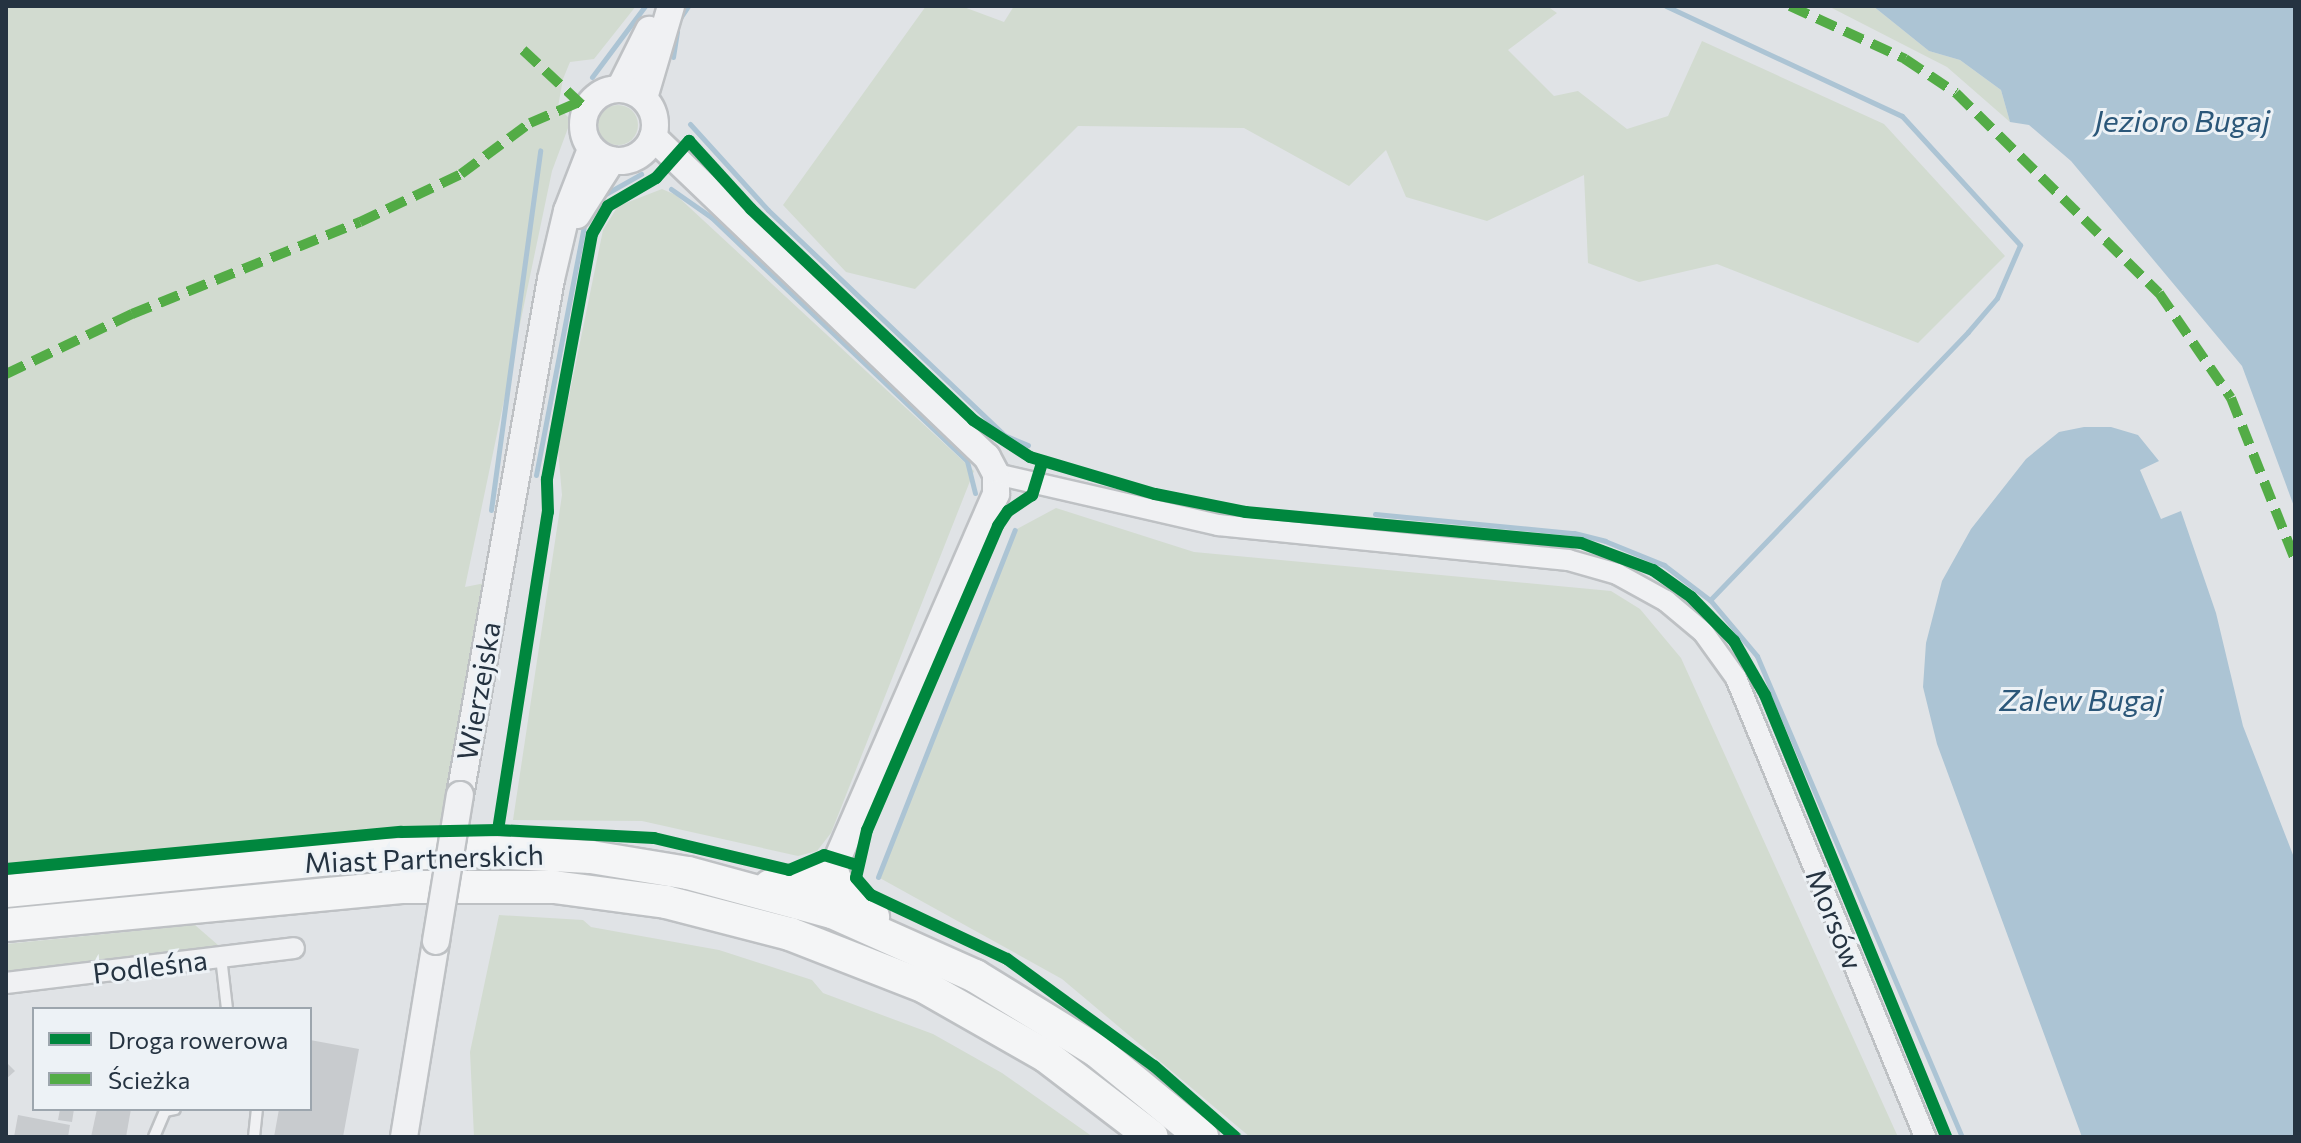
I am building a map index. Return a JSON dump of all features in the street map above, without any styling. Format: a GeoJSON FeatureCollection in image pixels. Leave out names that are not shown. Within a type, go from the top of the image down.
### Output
{"type":"FeatureCollection","features":[{"type":"Feature","properties":{"kind":"main road","name":"Miast Partnerskich"},"geometry":{"type":"LineString","coordinates":[[6,891],[361,856],[471,851],[622,861],[751,887],[901,940],[1067,1030],[1202,1137]]}},
{"type":"Feature","properties":{"kind":"main road"},"geometry":{"type":"LineString","coordinates":[[751,887],[806,886],[832,872],[842,895],[901,940]]}},
{"type":"Feature","properties":{"kind":"main road","name":"Miast Partnerskich"},"geometry":{"type":"LineString","coordinates":[[6,925],[415,886],[554,887],[666,902],[790,934],[925,987],[1046,1056],[1152,1137]]}},
{"type":"Feature","properties":{"kind":"street"},"geometry":{"type":"LineString","coordinates":[[632,93],[662,6]]}},
{"type":"Feature","properties":{"kind":"street"},"geometry":{"type":"LineString","coordinates":[[632,93],[671,6]]}},
{"type":"Feature","properties":{"kind":"street"},"geometry":{"type":"LineString","coordinates":[[624,150],[654,116],[632,93],[600,93],[586,108],[583,129],[717,203],[987,457],[996,474],[996,494],[832,872]]}},
{"type":"Feature","properties":{"kind":"street","name":"Wierzejska"},"geometry":{"type":"LineString","coordinates":[[404,1137],[460,795],[559,246],[624,150]]}},
{"type":"Feature","properties":{"kind":"street","name":"Morsów"},"geometry":{"type":"LineString","coordinates":[[996,474],[1218,525],[1568,560],[1617,574],[1666,601],[1703,632],[1736,678],[1925,1137]]}},
{"type":"Feature","properties":{"kind":"street","name":"Podleśna"},"geometry":{"type":"LineString","coordinates":[[6,983],[294,948]]}},
{"type":"Feature","properties":{"kind":"lane"},"geometry":{"type":"LineString","coordinates":[[221,957],[227,1007]]}},
{"type":"Feature","properties":{"kind":"lane"},"geometry":{"type":"LineString","coordinates":[[154,1137],[165,1111]]}},
{"type":"Feature","properties":{"kind":"lane"},"geometry":{"type":"LineString","coordinates":[[254,1137],[257,1111]]}},
{"type":"Feature","properties":{"kind":"shaded area"},"geometry":{"type":"Polygon","coordinates":[[[6,6],[636,6],[594,59],[570,62],[563,79],[558,107],[571,120],[552,171],[465,587],[485,583],[442,825],[6,866],[6,6]]]}},
{"type":"Feature","properties":{"kind":"shaded area"},"geometry":{"type":"Polygon","coordinates":[[[926,6],[961,6],[1004,22],[1014,6],[1547,6],[1557,13],[1508,50],[1554,96],[1578,91],[1627,129],[1668,116],[1702,41],[1884,124],[2005,256],[1918,343],[1717,264],[1639,282],[1588,263],[1584,175],[1487,221],[1406,197],[1386,150],[1349,186],[1244,128],[1078,126],[915,289],[846,272],[783,205],[926,6]]]}},
{"type":"Feature","properties":{"kind":"shaded area"},"geometry":{"type":"Polygon","coordinates":[[[1828,6],[1873,6],[1929,51],[1960,60],[2001,90],[2010,122],[1947,67],[1828,6]]]}},
{"type":"Feature","properties":{"kind":"shaded area"},"geometry":{"type":"Polygon","coordinates":[[[618,105],[632,111],[638,125],[632,139],[618,145],[604,139],[598,125],[604,111],[618,105]]]}},
{"type":"Feature","properties":{"kind":"shaded area"},"geometry":{"type":"Polygon","coordinates":[[[662,189],[676,195],[974,471],[831,833],[817,851],[798,856],[642,821],[513,820],[562,495],[558,450],[603,230],[618,206],[662,189]]]}},
{"type":"Feature","properties":{"kind":"shaded area"},"geometry":{"type":"Polygon","coordinates":[[[1056,508],[1194,552],[1611,591],[1640,609],[1681,658],[1898,1137],[1250,1137],[1062,979],[878,877],[1015,530],[1056,508]]]}},
{"type":"Feature","properties":{"kind":"shaded area"},"geometry":{"type":"Polygon","coordinates":[[[499,915],[583,920],[591,927],[719,950],[812,980],[823,993],[933,1034],[1002,1073],[1093,1137],[474,1137],[470,1052],[499,915]]]}},
{"type":"Feature","properties":{"kind":"shaded area"},"geometry":{"type":"Polygon","coordinates":[[[195,925],[226,952],[6,972],[6,944],[195,925]]]}},
{"type":"Feature","properties":{"kind":"water","name":"Jezioro Bugaj"},"geometry":{"type":"Polygon","coordinates":[[[1873,6],[2295,6],[2295,509],[2242,366],[2071,161],[2029,125],[2010,122],[2001,90],[1960,60],[1929,51],[1873,6]]]}},
{"type":"Feature","properties":{"kind":"water","name":"Zalew Bugaj"},"geometry":{"type":"Polygon","coordinates":[[[2084,427],[2111,427],[2138,435],[2159,461],[2140,470],[2161,519],[2181,511],[2216,613],[2243,726],[2295,860],[2295,1137],[2082,1137],[1937,744],[1923,687],[1926,643],[1942,581],[1971,529],[2026,459],[2059,432],[2084,427]]]}},
{"type":"Feature","properties":{"kind":"building"},"geometry":{"type":"Polygon","coordinates":[[[312,1040],[359,1049],[343,1137],[274,1137],[279,1111],[312,1111],[312,1040]]]}},
{"type":"Feature","properties":{"kind":"building"},"geometry":{"type":"Polygon","coordinates":[[[6,1062],[15,1071],[6,1079],[6,1062]]]}},
{"type":"Feature","properties":{"kind":"building"},"geometry":{"type":"Polygon","coordinates":[[[60,1111],[74,1111],[72,1122],[58,1120],[60,1111]]]}},
{"type":"Feature","properties":{"kind":"building"},"geometry":{"type":"Polygon","coordinates":[[[97,1111],[131,1111],[126,1137],[91,1137],[97,1111]]]}},
{"type":"Feature","properties":{"kind":"building"},"geometry":{"type":"Polygon","coordinates":[[[18,1115],[70,1125],[68,1137],[14,1137],[18,1115]]]}},
{"type":"Feature","properties":{"kind":"waterway"},"geometry":{"type":"LineString","coordinates":[[592,77],[645,6]]}},
{"type":"Feature","properties":{"kind":"waterway"},"geometry":{"type":"LineString","coordinates":[[678,21],[688,6]]}},
{"type":"Feature","properties":{"kind":"waterway"},"geometry":{"type":"LineString","coordinates":[[1666,6],[1902,116],[2020,245],[1997,298],[1968,332],[1710,600],[1757,656],[1962,1137]]}},
{"type":"Feature","properties":{"kind":"waterway"},"geometry":{"type":"LineString","coordinates":[[673,57],[677,31]]}},
{"type":"Feature","properties":{"kind":"waterway"},"geometry":{"type":"LineString","coordinates":[[690,124],[768,210],[1004,435],[1028,445]]}},
{"type":"Feature","properties":{"kind":"waterway"},"geometry":{"type":"LineString","coordinates":[[491,510],[540,150]]}},
{"type":"Feature","properties":{"kind":"waterway"},"geometry":{"type":"LineString","coordinates":[[602,196],[641,174]]}},
{"type":"Feature","properties":{"kind":"waterway"},"geometry":{"type":"LineString","coordinates":[[671,189],[711,217],[967,461],[975,493]]}},
{"type":"Feature","properties":{"kind":"waterway"},"geometry":{"type":"LineString","coordinates":[[536,475],[585,221]]}},
{"type":"Feature","properties":{"kind":"waterway"},"geometry":{"type":"LineString","coordinates":[[1375,514],[1574,533],[1605,541],[1664,565],[1710,600]]}},
{"type":"Feature","properties":{"kind":"waterway"},"geometry":{"type":"LineString","coordinates":[[878,877],[1015,530]]}},
{"type":"Feature","properties":{"kind":"marked path"},"geometry":{"type":"LineString","coordinates":[[1790,6],[1905,59],[1956,93],[2159,293],[2231,398],[2295,560]]}},
{"type":"Feature","properties":{"kind":"marked path"},"geometry":{"type":"LineString","coordinates":[[523,50],[583,106]]}},
{"type":"Feature","properties":{"kind":"marked path"},"geometry":{"type":"LineString","coordinates":[[6,374],[132,314],[360,222],[461,174],[530,123],[579,102]]}},
{"type":"Feature","properties":{"kind":"cycle path"},"geometry":{"type":"LineString","coordinates":[[498,830],[548,512],[547,479],[592,234],[608,206],[656,178],[689,141],[751,209],[973,420],[1030,457],[1155,494],[1246,512],[1581,543],[1653,570],[1691,597],[1734,641],[1765,695],[1946,1137]]}},
{"type":"Feature","properties":{"kind":"cycle path"},"geometry":{"type":"LineString","coordinates":[[1042,463],[1032,495],[1008,511],[998,526],[867,830],[856,878],[871,895],[1007,959],[1154,1066],[1235,1137]]}},
{"type":"Feature","properties":{"kind":"cycle path"},"geometry":{"type":"LineString","coordinates":[[6,869],[401,832],[498,830],[654,838],[789,870],[824,855],[856,865]]}}]}
